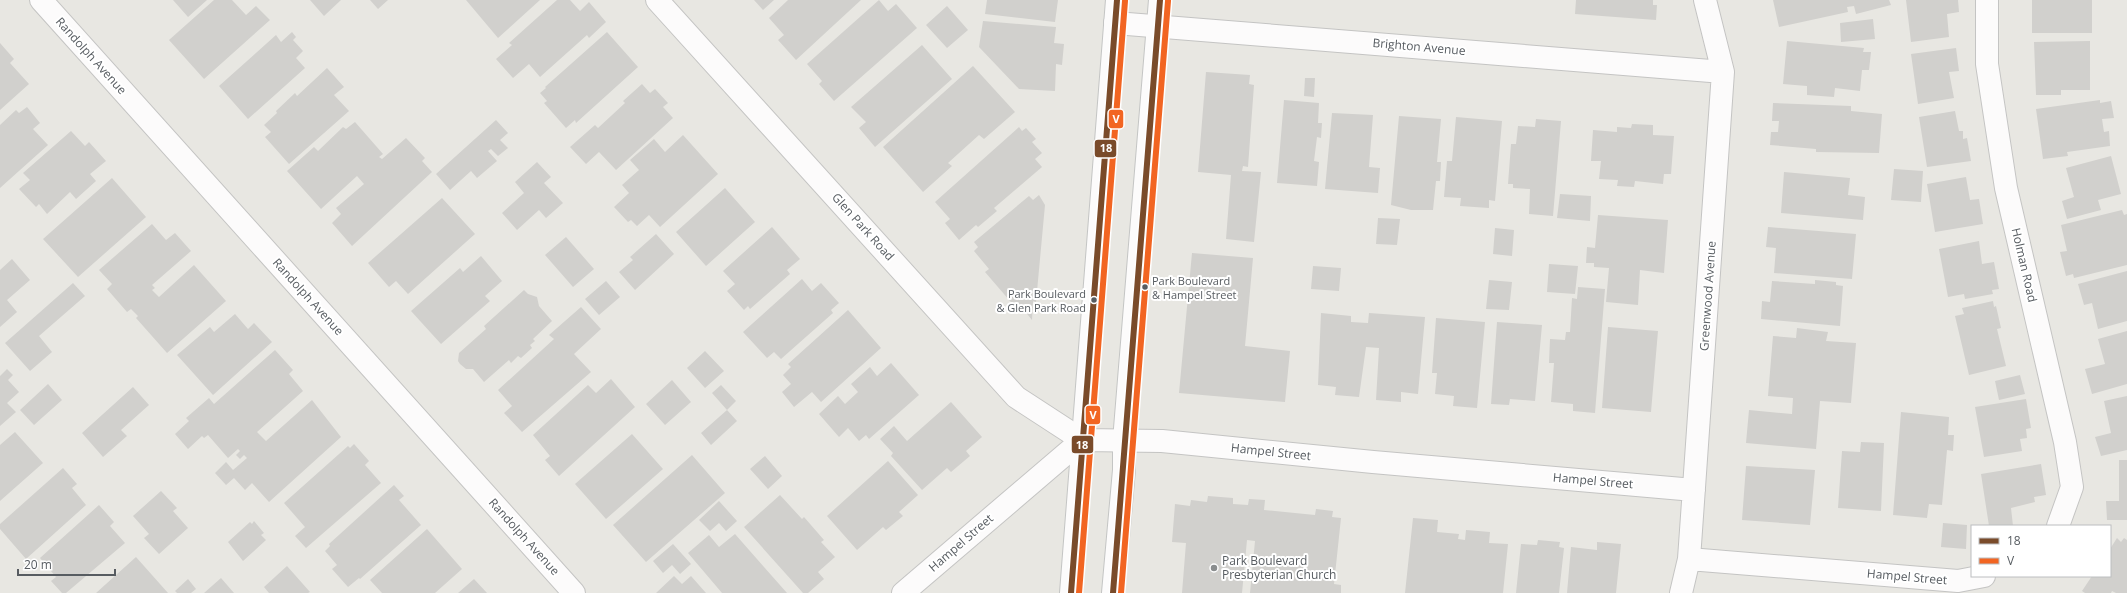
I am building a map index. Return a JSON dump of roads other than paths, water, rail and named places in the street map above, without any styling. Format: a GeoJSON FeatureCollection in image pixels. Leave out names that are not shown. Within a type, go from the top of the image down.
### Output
{"type":"FeatureCollection","features":[{"type":"Feature","properties":{"kind":"street","name":"Randolph Avenue"},"geometry":{"type":"LineString","coordinates":[[41,0],[574,593]]}},
{"type":"Feature","properties":{"kind":"street","name":"Glen Park Road"},"geometry":{"type":"LineString","coordinates":[[657,0],[1016,397],[1082,440]]}},
{"type":"Feature","properties":{"kind":"street"},"geometry":{"type":"LineString","coordinates":[[1071,593],[1117,0]]}},
{"type":"Feature","properties":{"kind":"street"},"geometry":{"type":"LineString","coordinates":[[1113,593],[1124,470],[1124,440],[1160,0]]}},
{"type":"Feature","properties":{"kind":"street","name":"Greenwood Avenue"},"geometry":{"type":"LineString","coordinates":[[1681,593],[1689,559],[1723,72],[1704,0]]}},
{"type":"Feature","properties":{"kind":"street","name":"Holman Road"},"geometry":{"type":"LineString","coordinates":[[1987,0],[1987,64],[2006,188],[2065,442],[2072,487],[2058,525]]}},
{"type":"Feature","properties":{"kind":"street","name":"Brighton Avenue"},"geometry":{"type":"LineString","coordinates":[[1115,23],[1723,72]]}},
{"type":"Feature","properties":{"kind":"street","name":"Hampel Street"},"geometry":{"type":"LineString","coordinates":[[903,593],[1082,440],[1162,441],[1373,462],[1694,490]]}},
{"type":"Feature","properties":{"kind":"street","name":"Hampel Street"},"geometry":{"type":"LineString","coordinates":[[1689,559],[1959,587]]}},
{"type":"Feature","properties":{"kind":"street"},"geometry":{"type":"LineString","coordinates":[[1959,587],[1982,577]]}},
{"type":"Feature","properties":{"kind":"place","name":"Park Boulevard & Hampel Street"},"geometry":{"type":"Point","coordinates":[1145,287]}},
{"type":"Feature","properties":{"kind":"place","name":"Park Boulevard & Glen Park Road"},"geometry":{"type":"Point","coordinates":[1094,300]}},
{"type":"Feature","properties":{"kind":"place","name":"Park Boulevard Presbyterian Church"},"geometry":{"type":"Point","coordinates":[1214,568]}}]}
